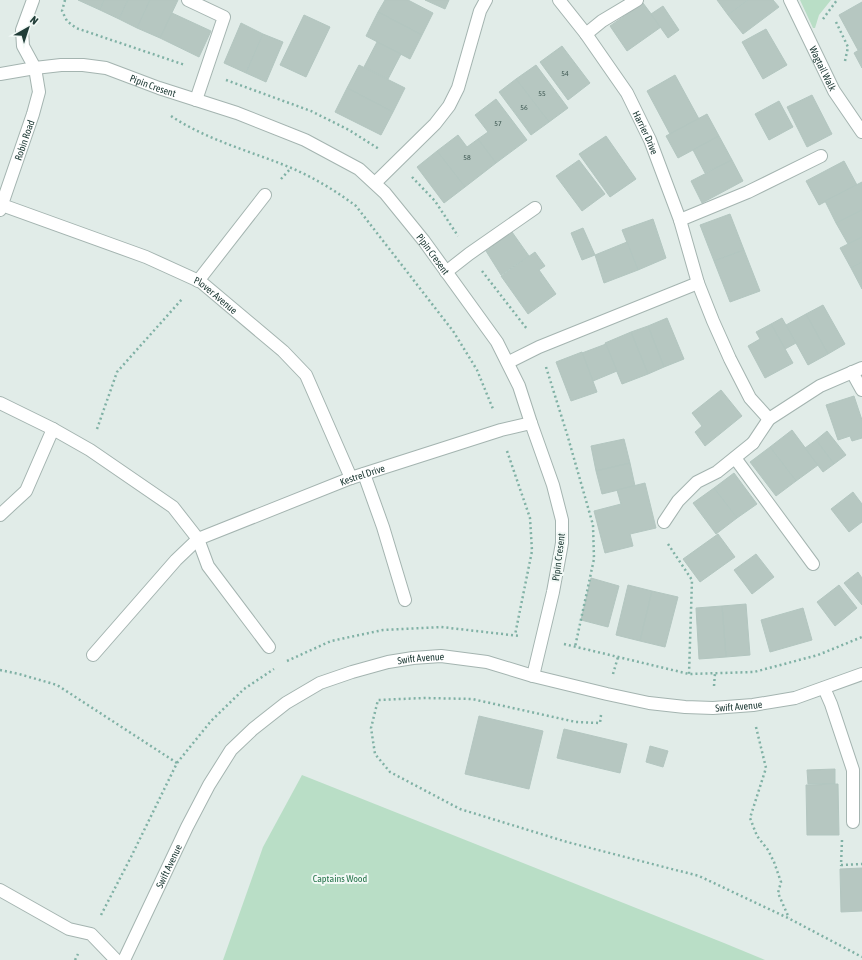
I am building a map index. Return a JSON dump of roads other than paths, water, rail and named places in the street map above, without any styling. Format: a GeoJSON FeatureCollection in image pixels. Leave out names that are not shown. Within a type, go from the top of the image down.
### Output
{"type":"FeatureCollection","features":[{"type":"Feature","properties":{"kind":"street","name":"Robin Road"},"geometry":{"type":"LineString","coordinates":[[1,207],[33,114],[39,92],[35,68],[23,46],[22,30],[33,0]]}},
{"type":"Feature","properties":{"kind":"street"},"geometry":{"type":"LineString","coordinates":[[188,0],[224,17],[196,100]]}},
{"type":"Feature","properties":{"kind":"street"},"geometry":{"type":"LineString","coordinates":[[375,183],[435,124],[449,106],[458,88],[480,11],[486,0]]}},
{"type":"Feature","properties":{"kind":"street","name":"Harrier Drive"},"geometry":{"type":"LineString","coordinates":[[559,0],[586,34],[626,93],[650,140],[680,220],[698,283],[730,360],[750,398],[769,419]]}},
{"type":"Feature","properties":{"kind":"street"},"geometry":{"type":"LineString","coordinates":[[586,34],[602,21],[637,0]]}},
{"type":"Feature","properties":{"kind":"street","name":"Wagtail Walk"},"geometry":{"type":"LineString","coordinates":[[790,0],[834,91],[862,132]]}},
{"type":"Feature","properties":{"kind":"street","name":"Pipin Cresent"},"geometry":{"type":"LineString","coordinates":[[35,68],[83,64],[106,68],[159,88],[237,113],[305,140],[359,169],[375,183],[397,207],[497,342],[509,362],[519,386],[553,485],[562,520],[562,543],[553,592],[533,676]]}},
{"type":"Feature","properties":{"kind":"street"},"geometry":{"type":"LineString","coordinates":[[0,74],[35,68]]}},
{"type":"Feature","properties":{"kind":"street"},"geometry":{"type":"LineString","coordinates":[[680,220],[748,192],[821,156]]}},
{"type":"Feature","properties":{"kind":"street"},"geometry":{"type":"LineString","coordinates":[[198,281],[265,195]]}},
{"type":"Feature","properties":{"kind":"street","name":"Plover Avenue"},"geometry":{"type":"LineString","coordinates":[[1,207],[146,257],[198,281],[283,351],[306,375],[350,478]]}},
{"type":"Feature","properties":{"kind":"street"},"geometry":{"type":"LineString","coordinates":[[446,272],[535,208]]}},
{"type":"Feature","properties":{"kind":"street"},"geometry":{"type":"LineString","coordinates":[[509,362],[539,347],[698,283]]}},
{"type":"Feature","properties":{"kind":"street"},"geometry":{"type":"LineString","coordinates":[[664,522],[678,501],[697,482],[717,472],[753,443],[769,419],[820,386],[857,370],[862,390]]}},
{"type":"Feature","properties":{"kind":"street"},"geometry":{"type":"LineString","coordinates":[[0,403],[53,429],[90,450],[173,507],[198,539],[208,566],[269,647]]}},
{"type":"Feature","properties":{"kind":"street","name":"Kestrel Drive"},"geometry":{"type":"LineString","coordinates":[[198,539],[350,478],[501,430],[531,423]]}},
{"type":"Feature","properties":{"kind":"street"},"geometry":{"type":"LineString","coordinates":[[0,515],[26,491],[53,429]]}},
{"type":"Feature","properties":{"kind":"street"},"geometry":{"type":"LineString","coordinates":[[735,458],[813,564]]}},
{"type":"Feature","properties":{"kind":"street"},"geometry":{"type":"LineString","coordinates":[[364,474],[383,528],[405,600]]}},
{"type":"Feature","properties":{"kind":"street"},"geometry":{"type":"LineString","coordinates":[[93,655],[176,560],[198,539]]}},
{"type":"Feature","properties":{"kind":"street","name":"Swift Avenue"},"geometry":{"type":"LineString","coordinates":[[124,960],[187,826],[209,785],[231,750],[253,729],[286,703],[320,683],[388,662],[441,656],[487,662],[533,676],[649,703],[713,708],[753,705],[795,698],[862,674]]}},
{"type":"Feature","properties":{"kind":"street"},"geometry":{"type":"LineString","coordinates":[[824,688],[831,704],[853,770],[853,822]]}},
{"type":"Feature","properties":{"kind":"street"},"geometry":{"type":"LineString","coordinates":[[0,890],[69,929],[91,934],[116,960]]}},
{"type":"Feature","properties":{"kind":"park label","name":"Captains Wood"},"geometry":{"type":"Point","coordinates":[340,878]}}]}
